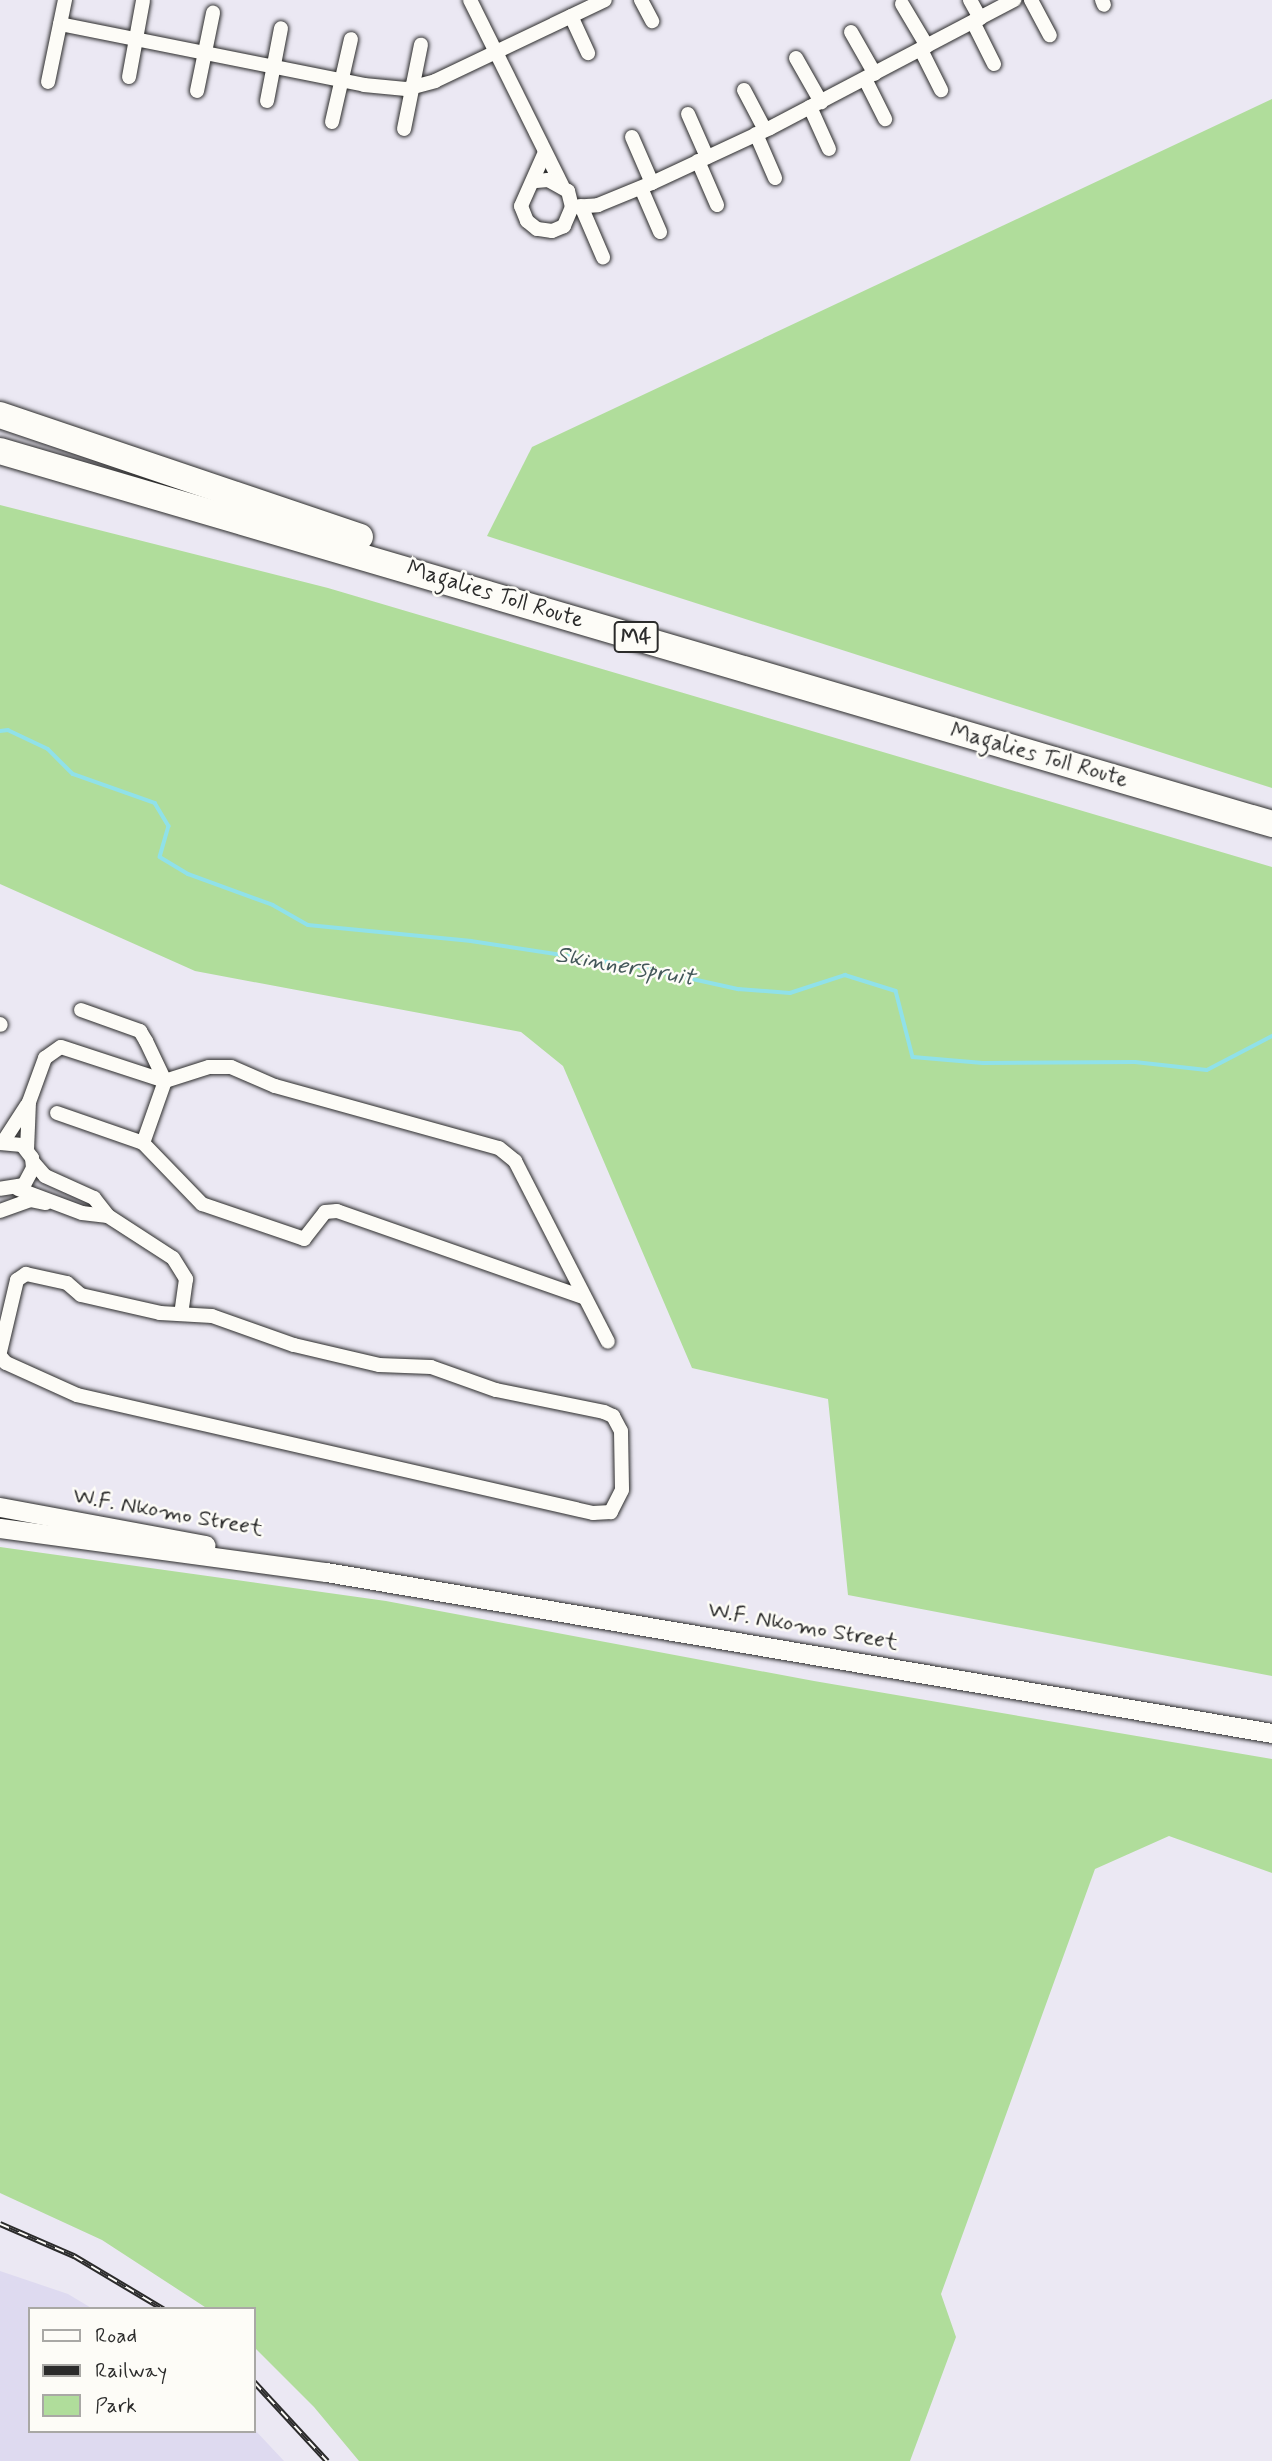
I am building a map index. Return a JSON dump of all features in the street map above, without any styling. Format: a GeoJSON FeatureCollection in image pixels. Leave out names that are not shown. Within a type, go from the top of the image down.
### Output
{"type":"FeatureCollection","features":[{"type":"Feature","properties":{"kind":"highway"},"geometry":{"type":"LineString","coordinates":[[0,415],[456,576]]}},
{"type":"Feature","properties":{"kind":"highway","name":"Magalies Toll Route"},"geometry":{"type":"LineString","coordinates":[[0,438],[1272,824]]}},
{"type":"Feature","properties":{"kind":"highway","name":"Magalies Toll Route"},"geometry":{"type":"LineString","coordinates":[[0,451],[456,576],[1272,809]]}},
{"type":"Feature","properties":{"kind":"highway"},"geometry":{"type":"LineString","coordinates":[[0,464],[456,576]]}},
{"type":"Feature","properties":{"kind":"main road","name":"W.F. Nkomo Street"},"geometry":{"type":"LineString","coordinates":[[0,1507],[289,1560],[326,1572]]}},
{"type":"Feature","properties":{"kind":"main road","name":"W.F. Nkomo Street"},"geometry":{"type":"LineString","coordinates":[[0,1528],[326,1572],[1272,1733]]}},
{"type":"Feature","properties":{"kind":"street"},"geometry":{"type":"LineString","coordinates":[[48,82],[65,0]]}},
{"type":"Feature","properties":{"kind":"street"},"geometry":{"type":"LineString","coordinates":[[470,0],[562,185],[577,206],[603,257]]}},
{"type":"Feature","properties":{"kind":"street"},"geometry":{"type":"LineString","coordinates":[[60,24],[342,80],[411,89],[605,0]]}},
{"type":"Feature","properties":{"kind":"street"},"geometry":{"type":"LineString","coordinates":[[641,0],[652,21]]}},
{"type":"Feature","properties":{"kind":"street"},"geometry":{"type":"LineString","coordinates":[[970,0],[994,64]]}},
{"type":"Feature","properties":{"kind":"street"},"geometry":{"type":"LineString","coordinates":[[577,206],[598,205],[761,132],[1014,0]]}},
{"type":"Feature","properties":{"kind":"street"},"geometry":{"type":"LineString","coordinates":[[1031,0],[1050,35]]}},
{"type":"Feature","properties":{"kind":"street"},"geometry":{"type":"LineString","coordinates":[[129,77],[143,1]]}},
{"type":"Feature","properties":{"kind":"street"},"geometry":{"type":"LineString","coordinates":[[902,4],[941,90]]}},
{"type":"Feature","properties":{"kind":"street"},"geometry":{"type":"LineString","coordinates":[[197,91],[213,13]]}},
{"type":"Feature","properties":{"kind":"street"},"geometry":{"type":"LineString","coordinates":[[571,16],[588,52]]}},
{"type":"Feature","properties":{"kind":"street"},"geometry":{"type":"LineString","coordinates":[[267,101],[281,28]]}},
{"type":"Feature","properties":{"kind":"street"},"geometry":{"type":"LineString","coordinates":[[851,32],[885,119]]}},
{"type":"Feature","properties":{"kind":"street"},"geometry":{"type":"LineString","coordinates":[[332,122],[351,39]]}},
{"type":"Feature","properties":{"kind":"street"},"geometry":{"type":"LineString","coordinates":[[404,129],[421,45]]}},
{"type":"Feature","properties":{"kind":"street"},"geometry":{"type":"LineString","coordinates":[[796,58],[830,149]]}},
{"type":"Feature","properties":{"kind":"street"},"geometry":{"type":"LineString","coordinates":[[744,90],[775,178]]}},
{"type":"Feature","properties":{"kind":"street"},"geometry":{"type":"LineString","coordinates":[[688,114],[717,205]]}},
{"type":"Feature","properties":{"kind":"street"},"geometry":{"type":"LineString","coordinates":[[632,137],[660,232]]}},
{"type":"Feature","properties":{"kind":"street"},"geometry":{"type":"LineString","coordinates":[[545,152],[536,181],[524,194],[522,206],[527,221],[537,229],[552,231],[564,226],[577,206]]}},
{"type":"Feature","properties":{"kind":"street"},"geometry":{"type":"LineString","coordinates":[[536,181],[562,185]]}},
{"type":"Feature","properties":{"kind":"street"},"geometry":{"type":"LineString","coordinates":[[81,1010],[140,1031],[165,1080],[143,1143]]}},
{"type":"Feature","properties":{"kind":"street"},"geometry":{"type":"LineString","coordinates":[[1,1142],[29,1102],[45,1058],[61,1047],[165,1080],[209,1067],[231,1067],[275,1086],[499,1149],[515,1161],[608,1342]]}},
{"type":"Feature","properties":{"kind":"street"},"geometry":{"type":"LineString","coordinates":[[0,1205],[11,1189],[32,1175],[29,1102]]}},
{"type":"Feature","properties":{"kind":"street"},"geometry":{"type":"LineString","coordinates":[[57,1113],[143,1143],[202,1204],[304,1239],[325,1212],[337,1211],[583,1297]]}},
{"type":"Feature","properties":{"kind":"street"},"geometry":{"type":"LineString","coordinates":[[1,1142],[16,1142],[45,1176],[94,1198],[108,1216],[182,1267],[186,1279],[181,1313]]}},
{"type":"Feature","properties":{"kind":"street"},"geometry":{"type":"LineString","coordinates":[[11,1189],[61,1205]]}},
{"type":"Feature","properties":{"kind":"street"},"geometry":{"type":"LineString","coordinates":[[0,1211],[30,1200],[108,1216]]}},
{"type":"Feature","properties":{"kind":"street"},"geometry":{"type":"LineString","coordinates":[[26,1274],[67,1283],[80,1295],[181,1313],[212,1316],[294,1345],[362,1362],[431,1367],[496,1390],[613,1416],[621,1431],[622,1490],[617,1506],[611,1513],[593,1513],[77,1395],[6,1363],[0,1354],[17,1280],[26,1274]]}},
{"type":"Feature","properties":{"kind":"shaded area"},"geometry":{"type":"Polygon","coordinates":[[[0,2271],[68,2294],[90,2307],[28,2307],[28,2433],[256,2431],[284,2461],[0,2461],[0,2271]]]}},
{"type":"Feature","properties":{"kind":"green space"},"geometry":{"type":"Polygon","coordinates":[[[1272,99],[1272,788],[487,536],[532,447],[1272,99]]]}},
{"type":"Feature","properties":{"kind":"green space"},"geometry":{"type":"Polygon","coordinates":[[[0,505],[328,588],[1272,867],[1272,1676],[848,1595],[828,1399],[692,1368],[563,1066],[521,1032],[195,971],[0,884],[0,505]]]}},
{"type":"Feature","properties":{"kind":"green space"},"geometry":{"type":"Polygon","coordinates":[[[0,1547],[386,1601],[814,1681],[1272,1759],[1272,1873],[1169,1836],[1095,1869],[941,2294],[956,2337],[910,2461],[359,2461],[314,2407],[256,2349],[256,2307],[205,2307],[102,2240],[0,2193],[0,1547]]]}},
{"type":"Feature","properties":{"kind":"waterway","name":"Skinnerspruit"},"geometry":{"type":"LineString","coordinates":[[0,731],[8,730],[48,749],[73,774],[155,803],[169,826],[160,857],[188,874],[273,905],[308,925],[471,941],[634,966],[738,989],[790,993],[845,975],[896,991],[913,1057],[983,1063],[1135,1062],[1207,1070],[1272,1036]]}},
{"type":"Feature","properties":{"kind":"railway"},"geometry":{"type":"LineString","coordinates":[[0,2224],[74,2256],[160,2307]]}},
{"type":"Feature","properties":{"kind":"railway"},"geometry":{"type":"LineString","coordinates":[[256,2384],[327,2461]]}}]}
